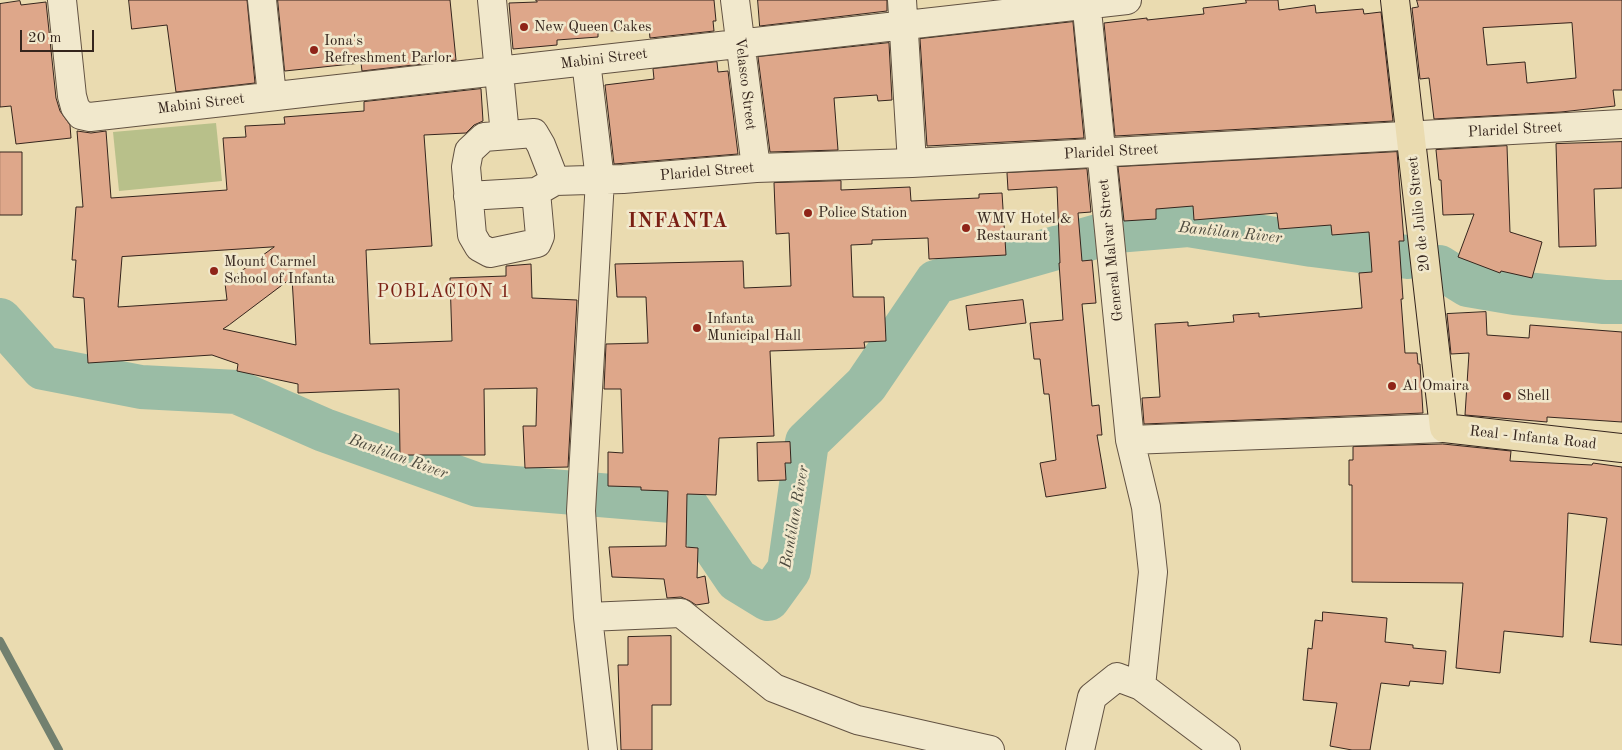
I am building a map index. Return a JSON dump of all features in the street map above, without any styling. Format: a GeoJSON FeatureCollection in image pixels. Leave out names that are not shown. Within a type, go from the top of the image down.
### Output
{"type":"FeatureCollection","features":[{"type":"Feature","properties":{"kind":"main road","name":"20 de Julio Street"},"geometry":{"type":"LineString","coordinates":[[1395,0],[1444,428]]}},
{"type":"Feature","properties":{"kind":"main road","name":"Real - Infanta Road"},"geometry":{"type":"LineString","coordinates":[[1444,428],[1622,448]]}},
{"type":"Feature","properties":{"kind":"street","name":"Mabini Street"},"geometry":{"type":"LineString","coordinates":[[62,0],[72,96],[81,115],[90,117],[499,72],[739,43],[903,13],[1127,0]]}},
{"type":"Feature","properties":{"kind":"street"},"geometry":{"type":"LineString","coordinates":[[262,0],[272,96]]}},
{"type":"Feature","properties":{"kind":"street"},"geometry":{"type":"LineString","coordinates":[[492,0],[504,135]]}},
{"type":"Feature","properties":{"kind":"street","name":"Velasco Street"},"geometry":{"type":"LineString","coordinates":[[735,0],[756,168]]}},
{"type":"Feature","properties":{"kind":"street","name":"General Malvar Street"},"geometry":{"type":"LineString","coordinates":[[1086,2],[1130,440],[1146,507],[1154,572],[1141,686]]}},
{"type":"Feature","properties":{"kind":"street"},"geometry":{"type":"LineString","coordinates":[[903,13],[912,163]]}},
{"type":"Feature","properties":{"kind":"street"},"geometry":{"type":"LineString","coordinates":[[586,61],[600,180],[581,512],[588,616],[602,750]]}},
{"type":"Feature","properties":{"kind":"street","name":"Plaridel Street"},"geometry":{"type":"LineString","coordinates":[[468,196],[600,180],[756,168],[912,163],[1622,124]]}},
{"type":"Feature","properties":{"kind":"street"},"geometry":{"type":"LineString","coordinates":[[534,133],[541,144],[546,187],[540,236],[537,243],[490,253],[479,246],[472,235],[466,166],[469,151],[484,137],[534,133]]}},
{"type":"Feature","properties":{"kind":"street"},"geometry":{"type":"LineString","coordinates":[[1130,440],[1444,428]]}},
{"type":"Feature","properties":{"kind":"street"},"geometry":{"type":"LineString","coordinates":[[588,616],[681,613],[774,688],[857,720],[990,750]]}},
{"type":"Feature","properties":{"kind":"street"},"geometry":{"type":"LineString","coordinates":[[1080,750],[1092,697],[1117,677],[1141,686],[1226,750]]}},
{"type":"Feature","properties":{"kind":"green space"},"geometry":{"type":"Polygon","coordinates":[[[216,123],[222,181],[119,191],[113,132],[216,123]]]}},
{"type":"Feature","properties":{"kind":"building"},"geometry":{"type":"Polygon","coordinates":[[[129,0],[247,0],[255,83],[176,92],[167,25],[132,29],[129,0]]]}},
{"type":"Feature","properties":{"kind":"building"},"geometry":{"type":"Polygon","coordinates":[[[278,0],[450,0],[456,60],[362,71],[361,63],[285,71],[278,0]]]}},
{"type":"Feature","properties":{"kind":"building"},"geometry":{"type":"Polygon","coordinates":[[[536,0],[714,0],[716,21],[713,21],[714,31],[650,38],[649,28],[598,32],[598,37],[557,40],[557,45],[513,49],[509,3],[537,2],[536,0]]]}},
{"type":"Feature","properties":{"kind":"building"},"geometry":{"type":"Polygon","coordinates":[[[758,0],[887,0],[887,11],[760,26],[758,0]]]}},
{"type":"Feature","properties":{"kind":"building"},"geometry":{"type":"Polygon","coordinates":[[[1246,0],[1278,0],[1279,10],[1315,5],[1316,13],[1363,9],[1364,14],[1381,12],[1393,121],[1115,136],[1104,23],[1204,14],[1203,8],[1246,3],[1246,0]]]}},
{"type":"Feature","properties":{"kind":"building"},"geometry":{"type":"Polygon","coordinates":[[[1417,0],[1622,0],[1622,90],[1613,90],[1615,106],[1561,112],[1434,119],[1429,78],[1420,79],[1412,8],[1418,7],[1417,0]],[[1572,23],[1483,28],[1487,65],[1525,62],[1527,83],[1576,78],[1572,23]]]}},
{"type":"Feature","properties":{"kind":"building"},"geometry":{"type":"Polygon","coordinates":[[[20,1],[21,5],[46,2],[56,98],[60,111],[70,125],[71,138],[16,144],[11,106],[0,107],[0,4],[20,1]]]}},
{"type":"Feature","properties":{"kind":"building"},"geometry":{"type":"Polygon","coordinates":[[[1073,22],[1084,138],[927,146],[920,39],[1073,22]]]}},
{"type":"Feature","properties":{"kind":"building"},"geometry":{"type":"Polygon","coordinates":[[[889,43],[892,100],[878,101],[877,95],[834,98],[838,150],[770,152],[758,57],[889,43]]]}},
{"type":"Feature","properties":{"kind":"building"},"geometry":{"type":"Polygon","coordinates":[[[717,62],[718,72],[728,71],[738,154],[614,164],[605,85],[654,79],[653,69],[717,62]]]}},
{"type":"Feature","properties":{"kind":"building"},"geometry":{"type":"Polygon","coordinates":[[[481,89],[483,121],[474,125],[466,133],[424,135],[432,246],[366,250],[370,344],[452,341],[450,278],[506,276],[506,266],[531,264],[532,298],[577,300],[568,467],[525,468],[523,426],[536,426],[537,388],[484,389],[485,455],[400,455],[399,389],[298,393],[298,384],[237,371],[238,364],[212,355],[88,363],[84,298],[73,297],[76,260],[72,260],[76,207],[83,207],[77,131],[91,133],[106,131],[111,198],[227,190],[223,138],[246,137],[245,126],[285,124],[284,117],[364,111],[364,102],[481,89]],[[274,247],[122,257],[118,307],[227,300],[225,283],[274,247]],[[292,278],[229,325],[223,329],[296,345],[292,278]]]}},
{"type":"Feature","properties":{"kind":"building"},"geometry":{"type":"Polygon","coordinates":[[[1622,142],[1622,188],[1594,189],[1596,246],[1559,247],[1556,144],[1622,142]]]}},
{"type":"Feature","properties":{"kind":"building"},"geometry":{"type":"Polygon","coordinates":[[[1507,146],[1510,232],[1542,242],[1532,278],[1501,271],[1500,273],[1458,257],[1474,214],[1443,215],[1441,180],[1439,180],[1436,150],[1507,146]]]}},
{"type":"Feature","properties":{"kind":"building"},"geometry":{"type":"Polygon","coordinates":[[[0,152],[22,152],[22,215],[0,215],[0,152]]]}},
{"type":"Feature","properties":{"kind":"building"},"geometry":{"type":"Polygon","coordinates":[[[1397,152],[1404,241],[1399,241],[1405,353],[1417,353],[1418,364],[1420,364],[1423,413],[1144,424],[1142,398],[1160,397],[1155,324],[1188,322],[1188,326],[1234,322],[1233,315],[1259,313],[1259,317],[1362,308],[1359,273],[1372,272],[1369,232],[1332,235],[1331,225],[1279,229],[1277,213],[1194,220],[1193,206],[1156,209],[1156,219],[1124,221],[1118,167],[1397,152]]]}},
{"type":"Feature","properties":{"kind":"building"},"geometry":{"type":"Polygon","coordinates":[[[1087,169],[1091,212],[1078,213],[1082,261],[1092,260],[1096,303],[1082,304],[1092,406],[1099,405],[1102,435],[1097,435],[1106,488],[1046,497],[1040,463],[1056,460],[1049,394],[1044,394],[1040,359],[1034,359],[1030,323],[1063,320],[1057,187],[1008,190],[1007,173],[1087,169]]]}},
{"type":"Feature","properties":{"kind":"building"},"geometry":{"type":"Polygon","coordinates":[[[841,181],[841,190],[910,187],[911,201],[979,198],[979,194],[1002,193],[1006,255],[929,259],[928,238],[872,240],[872,244],[851,245],[853,297],[884,297],[886,341],[864,342],[865,348],[770,351],[774,436],[719,438],[716,495],[687,494],[686,547],[698,548],[697,578],[705,576],[709,603],[696,605],[681,597],[667,598],[664,579],[612,577],[609,547],[666,546],[668,491],[641,490],[641,487],[608,486],[608,452],[623,453],[621,389],[604,389],[606,344],[648,343],[646,297],[617,297],[615,264],[743,261],[744,288],[791,286],[789,233],[776,234],[774,183],[841,181]]]}},
{"type":"Feature","properties":{"kind":"building"},"geometry":{"type":"Polygon","coordinates":[[[1023,300],[1026,323],[969,330],[966,306],[1023,300]]]}},
{"type":"Feature","properties":{"kind":"building"},"geometry":{"type":"Polygon","coordinates":[[[1486,312],[1487,335],[1529,338],[1530,325],[1622,332],[1622,422],[1547,417],[1547,422],[1465,415],[1469,353],[1451,354],[1447,314],[1486,312]]]}},
{"type":"Feature","properties":{"kind":"building"},"geometry":{"type":"Polygon","coordinates":[[[790,442],[791,463],[785,463],[786,480],[758,481],[757,443],[790,442]]]}},
{"type":"Feature","properties":{"kind":"building"},"geometry":{"type":"Polygon","coordinates":[[[1443,444],[1511,451],[1510,461],[1592,465],[1593,463],[1622,467],[1622,645],[1590,642],[1607,518],[1568,513],[1563,637],[1504,631],[1500,673],[1456,668],[1463,583],[1352,582],[1352,485],[1349,485],[1349,460],[1353,460],[1353,447],[1443,444]]]}},
{"type":"Feature","properties":{"kind":"building"},"geometry":{"type":"Polygon","coordinates":[[[1323,612],[1387,618],[1385,642],[1413,645],[1413,648],[1446,651],[1443,684],[1410,681],[1409,686],[1381,683],[1370,750],[1352,750],[1330,746],[1337,703],[1303,700],[1308,648],[1312,649],[1315,620],[1322,621],[1323,612]]]}},
{"type":"Feature","properties":{"kind":"building"},"geometry":{"type":"Polygon","coordinates":[[[671,636],[671,705],[652,705],[652,750],[621,750],[618,665],[628,665],[628,637],[671,636]]]}},
{"type":"Feature","properties":{"kind":"waterway","name":"Bantilan River"},"geometry":{"type":"LineString","coordinates":[[0,320],[43,368],[141,387],[237,392],[324,430],[478,485],[684,502],[737,580],[768,599],[789,570],[807,442],[866,385],[936,282],[1116,231],[1188,225],[1312,245],[1408,257]]}},
{"type":"Feature","properties":{"kind":"waterway"},"geometry":{"type":"LineString","coordinates":[[1439,267],[1468,285],[1515,293],[1604,302],[1622,302]]}},
{"type":"Feature","properties":{"kind":"waterway"},"geometry":{"type":"LineString","coordinates":[[0,641],[59,750]]}},
{"type":"Feature","properties":{"kind":"place","name":"New Queen Cakes"},"geometry":{"type":"Point","coordinates":[524,27]}},
{"type":"Feature","properties":{"kind":"place","name":"Iona's Refreshment Parlor"},"geometry":{"type":"Point","coordinates":[314,50]}},
{"type":"Feature","properties":{"kind":"place","name":"Police Station"},"geometry":{"type":"Point","coordinates":[808,213]}},
{"type":"Feature","properties":{"kind":"place","name":"WMV Hotel & Restaurant"},"geometry":{"type":"Point","coordinates":[966,228]}},
{"type":"Feature","properties":{"kind":"place","name":"Mount Carmel School of Infanta"},"geometry":{"type":"Point","coordinates":[214,271]}},
{"type":"Feature","properties":{"kind":"place","name":"Infanta Municipal Hall"},"geometry":{"type":"Point","coordinates":[697,328]}},
{"type":"Feature","properties":{"kind":"place","name":"Al Omaira"},"geometry":{"type":"Point","coordinates":[1392,386]}},
{"type":"Feature","properties":{"kind":"place","name":"Shell"},"geometry":{"type":"Point","coordinates":[1507,396]}},
{"type":"Feature","properties":{"kind":"district","name":"INFANTA"},"geometry":{"type":"Point","coordinates":[678,222]}},
{"type":"Feature","properties":{"kind":"district","name":"POBLACION 1"},"geometry":{"type":"Point","coordinates":[444,292]}}]}
